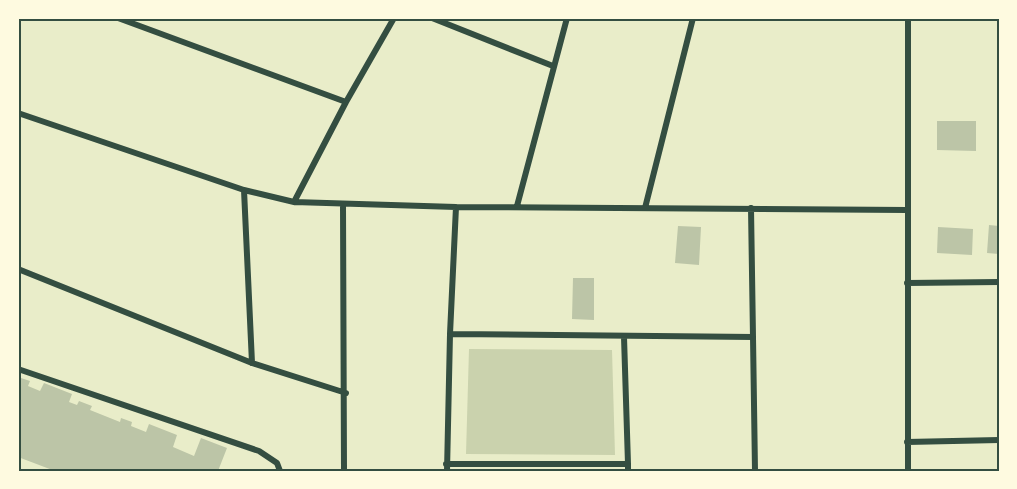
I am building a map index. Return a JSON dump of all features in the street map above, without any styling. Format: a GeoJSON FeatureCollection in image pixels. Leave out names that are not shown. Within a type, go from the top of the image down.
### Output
{"type":"FeatureCollection","features":[{"type":"Feature","properties":{"kind":"street"},"geometry":{"type":"LineString","coordinates":[[118,18],[346,102]]}},
{"type":"Feature","properties":{"kind":"street"},"geometry":{"type":"LineString","coordinates":[[294,202],[346,102],[394,18]]}},
{"type":"Feature","properties":{"kind":"street"},"geometry":{"type":"LineString","coordinates":[[432,18],[553,66]]}},
{"type":"Feature","properties":{"kind":"street"},"geometry":{"type":"LineString","coordinates":[[516,206],[567,18]]}},
{"type":"Feature","properties":{"kind":"street"},"geometry":{"type":"LineString","coordinates":[[645,208],[693,18]]}},
{"type":"Feature","properties":{"kind":"street"},"geometry":{"type":"LineString","coordinates":[[908,18],[908,471]]}},
{"type":"Feature","properties":{"kind":"street"},"geometry":{"type":"LineString","coordinates":[[18,113],[244,190],[294,202],[456,207],[907,210]]}},
{"type":"Feature","properties":{"kind":"street"},"geometry":{"type":"LineString","coordinates":[[244,190],[252,363]]}},
{"type":"Feature","properties":{"kind":"street"},"geometry":{"type":"LineString","coordinates":[[343,204],[346,393],[344,471]]}},
{"type":"Feature","properties":{"kind":"street"},"geometry":{"type":"LineString","coordinates":[[456,207],[446,467],[628,468],[624,337]]}},
{"type":"Feature","properties":{"kind":"street"},"geometry":{"type":"LineString","coordinates":[[751,208],[755,471]]}},
{"type":"Feature","properties":{"kind":"street"},"geometry":{"type":"LineString","coordinates":[[18,269],[252,363],[346,393]]}},
{"type":"Feature","properties":{"kind":"street"},"geometry":{"type":"LineString","coordinates":[[907,283],[999,282]]}},
{"type":"Feature","properties":{"kind":"street"},"geometry":{"type":"LineString","coordinates":[[450,334],[753,337]]}},
{"type":"Feature","properties":{"kind":"street"},"geometry":{"type":"LineString","coordinates":[[18,369],[259,451],[277,463],[280,471]]}},
{"type":"Feature","properties":{"kind":"street"},"geometry":{"type":"LineString","coordinates":[[908,442],[999,440]]}},
{"type":"Feature","properties":{"kind":"green space"},"geometry":{"type":"Polygon","coordinates":[[[469,349],[612,350],[615,455],[466,454],[469,349]]]}},
{"type":"Feature","properties":{"kind":"building"},"geometry":{"type":"Polygon","coordinates":[[[937,121],[976,121],[976,151],[937,150],[937,121]]]}},
{"type":"Feature","properties":{"kind":"building"},"geometry":{"type":"Polygon","coordinates":[[[989,225],[999,226],[999,254],[987,253],[989,225]]]}},
{"type":"Feature","properties":{"kind":"building"},"geometry":{"type":"Polygon","coordinates":[[[678,226],[701,227],[699,265],[675,263],[678,226]]]}},
{"type":"Feature","properties":{"kind":"building"},"geometry":{"type":"Polygon","coordinates":[[[938,227],[973,229],[972,255],[937,253],[938,227]]]}},
{"type":"Feature","properties":{"kind":"building"},"geometry":{"type":"Polygon","coordinates":[[[573,278],[594,278],[594,320],[572,319],[573,278]]]}},
{"type":"Feature","properties":{"kind":"building"},"geometry":{"type":"Polygon","coordinates":[[[18,377],[30,381],[28,386],[40,391],[44,383],[72,394],[69,402],[77,405],[79,401],[92,406],[90,410],[120,422],[121,418],[132,422],[131,426],[146,432],[149,424],[177,435],[173,447],[194,456],[201,438],[227,448],[218,471],[55,471],[18,457],[18,377]]]}}]}
